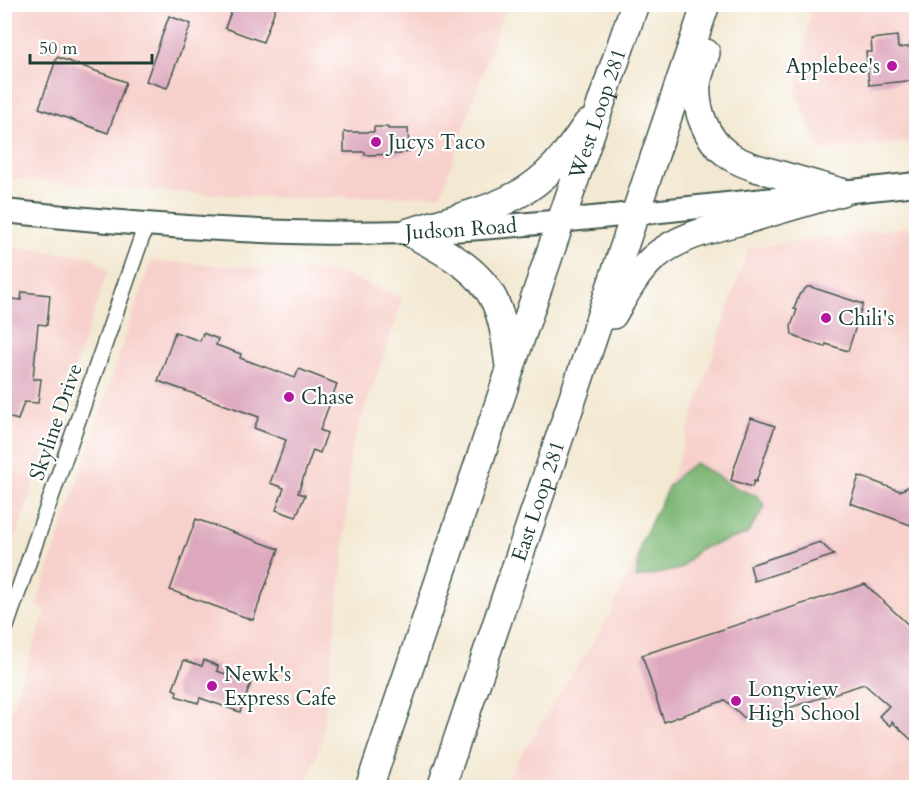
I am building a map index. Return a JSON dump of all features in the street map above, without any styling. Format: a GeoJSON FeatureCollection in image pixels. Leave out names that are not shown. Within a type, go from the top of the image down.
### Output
{"type":"FeatureCollection","features":[{"type":"Feature","properties":{"kind":"highway","name":"West Loop 281"},"geometry":{"type":"LineString","coordinates":[[562,222],[635,4]]}},
{"type":"Feature","properties":{"kind":"highway"},"geometry":{"type":"LineString","coordinates":[[635,214],[706,4]]}},
{"type":"Feature","properties":{"kind":"highway"},"geometry":{"type":"LineString","coordinates":[[715,4],[713,31],[697,85],[700,114],[710,136],[724,153],[744,164],[841,192]]}},
{"type":"Feature","properties":{"kind":"highway"},"geometry":{"type":"LineString","coordinates":[[409,232],[501,203],[530,187],[543,177],[568,150],[602,101]]}},
{"type":"Feature","properties":{"kind":"highway"},"geometry":{"type":"LineString","coordinates":[[585,363],[632,283],[646,265],[662,252],[681,240],[704,231],[841,192]]}},
{"type":"Feature","properties":{"kind":"highway","name":"East Loop 281"},"geometry":{"type":"LineString","coordinates":[[441,788],[635,214]]}},
{"type":"Feature","properties":{"kind":"highway"},"geometry":{"type":"LineString","coordinates":[[369,788],[562,222]]}},
{"type":"Feature","properties":{"kind":"highway"},"geometry":{"type":"LineString","coordinates":[[409,232],[460,262],[488,289],[500,314],[510,370]]}},
{"type":"Feature","properties":{"kind":"highway"},"geometry":{"type":"LineString","coordinates":[[390,788],[396,708]]}},
{"type":"Feature","properties":{"kind":"main road","name":"Judson Road"},"geometry":{"type":"LineString","coordinates":[[4,211],[146,225],[252,231],[409,232],[562,222],[916,184]]}},
{"type":"Feature","properties":{"kind":"street","name":"Skyline Drive"},"geometry":{"type":"LineString","coordinates":[[4,632],[146,225]]}},
{"type":"Feature","properties":{"kind":"shaded area"},"geometry":{"type":"Polygon","coordinates":[[[4,5],[506,5],[441,195],[292,198],[169,192],[5,178],[4,5]]]}},
{"type":"Feature","properties":{"kind":"shaded area"},"geometry":{"type":"Polygon","coordinates":[[[812,5],[916,5],[916,141],[820,151],[796,93],[812,5]]]}},
{"type":"Feature","properties":{"kind":"shaded area","name":"Longview High School"},"geometry":{"type":"Polygon","coordinates":[[[916,227],[916,787],[500,788],[610,615],[677,464],[748,248],[916,227]]]}},
{"type":"Feature","properties":{"kind":"shaded area"},"geometry":{"type":"Polygon","coordinates":[[[5,246],[92,257],[108,271],[5,568],[5,246]]]}},
{"type":"Feature","properties":{"kind":"shaded area"},"geometry":{"type":"Polygon","coordinates":[[[151,261],[337,272],[403,299],[351,449],[343,563],[322,740],[306,787],[5,788],[5,727],[46,610],[36,606],[151,261]]]}},
{"type":"Feature","properties":{"kind":"green space"},"geometry":{"type":"Polygon","coordinates":[[[695,463],[740,490],[758,496],[765,507],[747,534],[699,549],[680,569],[636,578],[641,543],[669,486],[695,463]]]}},
{"type":"Feature","properties":{"kind":"building"},"geometry":{"type":"Polygon","coordinates":[[[234,4],[277,4],[263,42],[225,28],[234,4]]]}},
{"type":"Feature","properties":{"kind":"building"},"geometry":{"type":"Polygon","coordinates":[[[169,16],[191,24],[167,88],[146,81],[169,16]]]}},
{"type":"Feature","properties":{"kind":"building","name":"Applebee's"},"geometry":{"type":"Polygon","coordinates":[[[897,36],[898,48],[916,46],[916,80],[869,85],[866,52],[872,52],[871,39],[897,36]]]}},
{"type":"Feature","properties":{"kind":"building"},"geometry":{"type":"Polygon","coordinates":[[[57,57],[126,82],[108,133],[39,108],[57,57]]]}},
{"type":"Feature","properties":{"kind":"building","name":"Jucys Taco"},"geometry":{"type":"Polygon","coordinates":[[[374,127],[408,129],[409,152],[365,155],[365,152],[344,152],[344,132],[374,132],[374,127]]]}},
{"type":"Feature","properties":{"kind":"building","name":"Chili's"},"geometry":{"type":"Polygon","coordinates":[[[807,287],[863,304],[848,351],[826,344],[825,347],[792,334],[791,326],[797,310],[794,309],[799,295],[807,287]]]}},
{"type":"Feature","properties":{"kind":"building"},"geometry":{"type":"Polygon","coordinates":[[[22,292],[50,295],[47,325],[38,324],[33,379],[41,379],[38,403],[24,402],[18,420],[4,416],[4,298],[21,300],[22,292]]]}},
{"type":"Feature","properties":{"kind":"building"},"geometry":{"type":"Polygon","coordinates":[[[175,332],[200,341],[203,333],[218,339],[216,345],[241,354],[240,358],[295,378],[299,369],[337,384],[320,430],[327,433],[320,453],[313,450],[298,493],[305,495],[296,517],[276,510],[284,488],[270,483],[286,440],[254,428],[259,417],[158,381],[175,332]]]}},
{"type":"Feature","properties":{"kind":"building"},"geometry":{"type":"Polygon","coordinates":[[[751,418],[775,426],[756,482],[754,481],[752,487],[731,480],[751,418]]]}},
{"type":"Feature","properties":{"kind":"building"},"geometry":{"type":"Polygon","coordinates":[[[859,476],[900,491],[916,483],[916,527],[850,503],[859,476]]]}},
{"type":"Feature","properties":{"kind":"building"},"geometry":{"type":"Polygon","coordinates":[[[196,519],[279,549],[253,620],[170,590],[196,519]]]}},
{"type":"Feature","properties":{"kind":"building"},"geometry":{"type":"Polygon","coordinates":[[[820,542],[834,555],[754,581],[750,565],[820,542]]]}},
{"type":"Feature","properties":{"kind":"building"},"geometry":{"type":"Polygon","coordinates":[[[865,584],[916,632],[916,744],[892,722],[890,726],[879,716],[889,706],[864,684],[748,721],[725,700],[664,722],[642,655],[865,584]]]}},
{"type":"Feature","properties":{"kind":"building","name":"Newk's Express Cafe"},"geometry":{"type":"Polygon","coordinates":[[[184,660],[202,666],[204,660],[218,666],[217,671],[251,683],[240,712],[200,698],[198,703],[176,696],[177,691],[173,689],[184,660]]]}},
{"type":"Feature","properties":{"kind":"place","name":"Applebee's"},"geometry":{"type":"Point","coordinates":[892,66]}},
{"type":"Feature","properties":{"kind":"place","name":"Jucys Taco"},"geometry":{"type":"Point","coordinates":[376,142]}},
{"type":"Feature","properties":{"kind":"place","name":"Chili's"},"geometry":{"type":"Point","coordinates":[826,318]}},
{"type":"Feature","properties":{"kind":"place","name":"Chase"},"geometry":{"type":"Point","coordinates":[289,397]}},
{"type":"Feature","properties":{"kind":"place","name":"Newk's Express Cafe"},"geometry":{"type":"Point","coordinates":[212,686]}},
{"type":"Feature","properties":{"kind":"place","name":"Longview High School"},"geometry":{"type":"Point","coordinates":[736,701]}}]}
